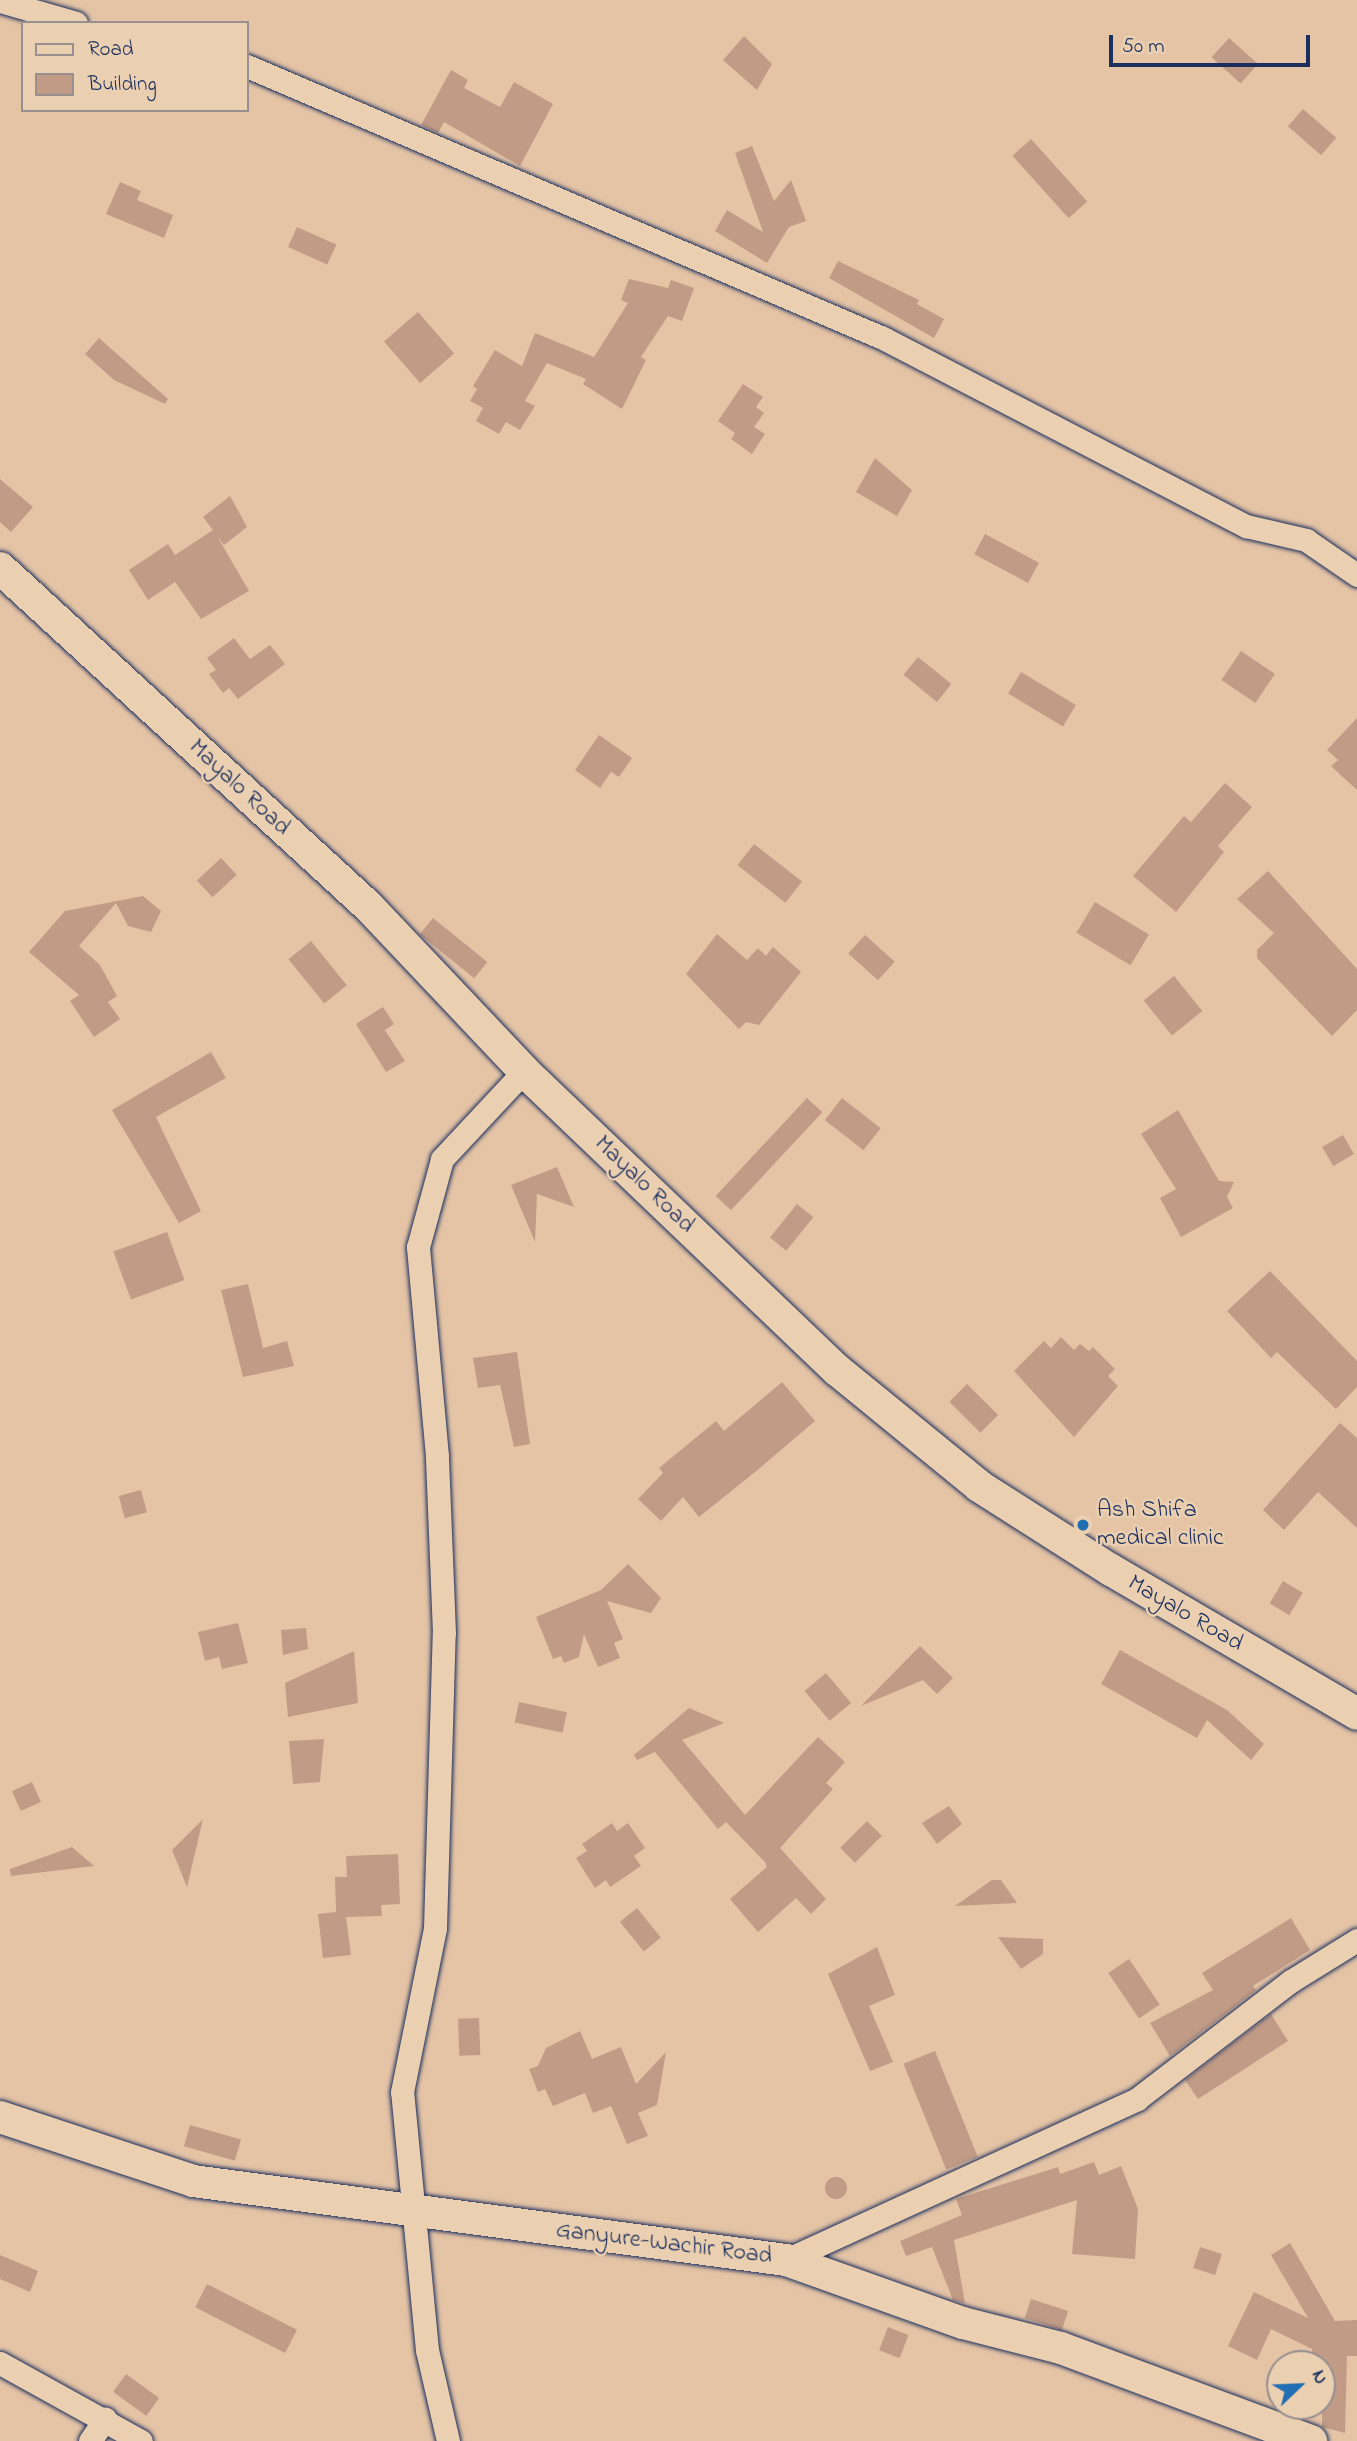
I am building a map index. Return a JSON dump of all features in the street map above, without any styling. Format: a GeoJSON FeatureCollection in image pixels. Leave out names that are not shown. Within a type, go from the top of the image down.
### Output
{"type":"FeatureCollection","features":[{"type":"Feature","properties":{"kind":"street"},"geometry":{"type":"LineString","coordinates":[[0,1],[69,21]]}},
{"type":"Feature","properties":{"kind":"street"},"geometry":{"type":"LineString","coordinates":[[248,66],[883,338],[1246,526],[1306,540],[1357,575]]}},
{"type":"Feature","properties":{"kind":"street","name":"Mayalo Road"},"geometry":{"type":"LineString","coordinates":[[0,568],[369,907],[524,1071],[836,1370],[979,1486],[1111,1570],[1357,1714]]}},
{"type":"Feature","properties":{"kind":"street"},"geometry":{"type":"LineString","coordinates":[[448,2441],[427,2350],[402,2092],[435,1928],[444,1633],[437,1456],[418,1247],[442,1158],[524,1071]]}},
{"type":"Feature","properties":{"kind":"street"},"geometry":{"type":"LineString","coordinates":[[786,2260],[1138,2099],[1291,1981],[1357,1940]]}},
{"type":"Feature","properties":{"kind":"street","name":"Ganyure-Wachir Road"},"geometry":{"type":"LineString","coordinates":[[0,2117],[193,2180],[414,2212],[786,2260],[963,2323],[1061,2348],[1311,2441]]}},
{"type":"Feature","properties":{"kind":"street"},"geometry":{"type":"LineString","coordinates":[[0,2362],[141,2441]]}},
{"type":"Feature","properties":{"kind":"street"},"geometry":{"type":"LineString","coordinates":[[90,2441],[105,2419]]}},
{"type":"Feature","properties":{"kind":"building"},"geometry":{"type":"Polygon","coordinates":[[[744,36],[772,64],[757,90],[723,60],[744,36]]]}},
{"type":"Feature","properties":{"kind":"building"},"geometry":{"type":"Polygon","coordinates":[[[1229,38],[1258,64],[1241,83],[1212,57],[1229,38]]]}},
{"type":"Feature","properties":{"kind":"building"},"geometry":{"type":"Polygon","coordinates":[[[451,70],[468,80],[464,88],[500,107],[514,82],[553,104],[520,166],[444,122],[438,133],[421,125],[451,70]]]}},
{"type":"Feature","properties":{"kind":"building"},"geometry":{"type":"Polygon","coordinates":[[[1303,109],[1336,138],[1321,155],[1288,126],[1303,109]]]}},
{"type":"Feature","properties":{"kind":"building"},"geometry":{"type":"Polygon","coordinates":[[[1031,139],[1087,201],[1069,218],[1012,156],[1031,139]]]}},
{"type":"Feature","properties":{"kind":"building"},"geometry":{"type":"Polygon","coordinates":[[[752,146],[774,201],[791,180],[806,221],[789,227],[767,263],[715,231],[727,210],[763,232],[735,153],[752,146]]]}},
{"type":"Feature","properties":{"kind":"building"},"geometry":{"type":"Polygon","coordinates":[[[120,182],[141,191],[137,200],[173,215],[164,238],[106,214],[120,182]]]}},
{"type":"Feature","properties":{"kind":"building"},"geometry":{"type":"Polygon","coordinates":[[[297,227],[336,244],[327,265],[288,247],[297,227]]]}},
{"type":"Feature","properties":{"kind":"building"},"geometry":{"type":"Polygon","coordinates":[[[838,261],[919,300],[917,304],[944,319],[934,338],[829,278],[838,261]]]}},
{"type":"Feature","properties":{"kind":"building"},"geometry":{"type":"Polygon","coordinates":[[[629,279],[668,288],[671,280],[694,288],[682,321],[668,316],[641,357],[646,360],[622,409],[583,384],[586,379],[547,363],[525,401],[535,406],[520,430],[506,422],[499,434],[476,421],[483,408],[470,401],[477,389],[473,386],[495,350],[522,366],[535,333],[594,357],[628,303],[621,300],[629,279]]]}},
{"type":"Feature","properties":{"kind":"building"},"geometry":{"type":"Polygon","coordinates":[[[418,312],[454,354],[420,383],[384,342],[418,312]]]}},
{"type":"Feature","properties":{"kind":"building"},"geometry":{"type":"Polygon","coordinates":[[[99,338],[168,399],[165,404],[114,380],[85,354],[99,338]]]}},
{"type":"Feature","properties":{"kind":"building"},"geometry":{"type":"Polygon","coordinates":[[[743,384],[763,397],[756,407],[764,413],[754,427],[765,434],[752,454],[731,439],[735,433],[718,421],[743,384]]]}},
{"type":"Feature","properties":{"kind":"building"},"geometry":{"type":"Polygon","coordinates":[[[875,458],[912,490],[897,516],[856,492],[875,458]]]}},
{"type":"Feature","properties":{"kind":"building"},"geometry":{"type":"Polygon","coordinates":[[[0,479],[33,507],[11,532],[0,522],[0,479]]]}},
{"type":"Feature","properties":{"kind":"building"},"geometry":{"type":"Polygon","coordinates":[[[230,496],[247,527],[224,545],[217,536],[249,591],[201,619],[175,582],[148,600],[129,570],[168,544],[175,555],[213,530],[203,517],[230,496]]]}},
{"type":"Feature","properties":{"kind":"building"},"geometry":{"type":"Polygon","coordinates":[[[985,534],[1039,563],[1028,583],[974,554],[985,534]]]}},
{"type":"Feature","properties":{"kind":"building"},"geometry":{"type":"Polygon","coordinates":[[[234,638],[250,659],[270,645],[285,664],[238,699],[229,688],[223,693],[209,674],[216,670],[207,658],[234,638]]]}},
{"type":"Feature","properties":{"kind":"building"},"geometry":{"type":"Polygon","coordinates":[[[1241,651],[1275,674],[1255,703],[1221,680],[1241,651]]]}},
{"type":"Feature","properties":{"kind":"building"},"geometry":{"type":"Polygon","coordinates":[[[918,657],[951,684],[937,702],[904,675],[918,657]]]}},
{"type":"Feature","properties":{"kind":"building"},"geometry":{"type":"Polygon","coordinates":[[[1021,672],[1076,705],[1063,726],[1008,693],[1021,672]]]}},
{"type":"Feature","properties":{"kind":"building"},"geometry":{"type":"Polygon","coordinates":[[[1357,718],[1357,790],[1331,766],[1338,760],[1327,750],[1357,718]]]}},
{"type":"Feature","properties":{"kind":"building"},"geometry":{"type":"Polygon","coordinates":[[[599,735],[632,758],[619,777],[611,772],[600,788],[575,770],[599,735]]]}},
{"type":"Feature","properties":{"kind":"building"},"geometry":{"type":"Polygon","coordinates":[[[1225,783],[1252,807],[1218,846],[1224,852],[1176,912],[1133,876],[1184,816],[1191,822],[1225,783]]]}},
{"type":"Feature","properties":{"kind":"building"},"geometry":{"type":"Polygon","coordinates":[[[754,844],[802,882],[785,903],[737,865],[754,844]]]}},
{"type":"Feature","properties":{"kind":"building"},"geometry":{"type":"Polygon","coordinates":[[[221,858],[237,875],[213,897],[197,881],[221,858]]]}},
{"type":"Feature","properties":{"kind":"building"},"geometry":{"type":"Polygon","coordinates":[[[1268,871],[1357,969],[1357,1010],[1332,1036],[1257,958],[1257,950],[1274,933],[1237,899],[1268,871]]]}},
{"type":"Feature","properties":{"kind":"building"},"geometry":{"type":"Polygon","coordinates":[[[143,896],[161,911],[151,932],[128,926],[116,903],[79,946],[100,965],[117,996],[108,1002],[120,1019],[94,1037],[70,1001],[79,995],[29,952],[65,911],[143,896]]]}},
{"type":"Feature","properties":{"kind":"building"},"geometry":{"type":"Polygon","coordinates":[[[1095,902],[1149,934],[1130,965],[1076,933],[1095,902]]]}},
{"type":"Feature","properties":{"kind":"building"},"geometry":{"type":"Polygon","coordinates":[[[433,918],[487,962],[474,978],[420,934],[433,918]]]}},
{"type":"Feature","properties":{"kind":"building"},"geometry":{"type":"Polygon","coordinates":[[[717,934],[747,960],[758,948],[766,956],[773,947],[801,972],[759,1025],[746,1022],[739,1029],[686,974],[717,934]]]}},
{"type":"Feature","properties":{"kind":"building"},"geometry":{"type":"Polygon","coordinates":[[[865,935],[895,962],[878,980],[848,954],[865,935]]]}},
{"type":"Feature","properties":{"kind":"building"},"geometry":{"type":"Polygon","coordinates":[[[311,941],[347,985],[324,1004],[288,959],[311,941]]]}},
{"type":"Feature","properties":{"kind":"building"},"geometry":{"type":"Polygon","coordinates":[[[1174,976],[1202,1011],[1172,1036],[1144,1001],[1174,976]]]}},
{"type":"Feature","properties":{"kind":"building"},"geometry":{"type":"Polygon","coordinates":[[[383,1007],[394,1024],[385,1030],[405,1061],[386,1072],[356,1024],[383,1007]]]}},
{"type":"Feature","properties":{"kind":"building"},"geometry":{"type":"Polygon","coordinates":[[[211,1052],[226,1078],[156,1117],[201,1211],[179,1223],[112,1110],[211,1052]]]}},
{"type":"Feature","properties":{"kind":"building"},"geometry":{"type":"Polygon","coordinates":[[[807,1098],[822,1112],[731,1210],[716,1196],[807,1098]]]}},
{"type":"Feature","properties":{"kind":"building"},"geometry":{"type":"Polygon","coordinates":[[[842,1098],[881,1128],[863,1150],[825,1120],[842,1098]]]}},
{"type":"Feature","properties":{"kind":"building"},"geometry":{"type":"Polygon","coordinates":[[[1178,1110],[1219,1181],[1234,1182],[1227,1197],[1233,1208],[1181,1237],[1160,1198],[1176,1189],[1141,1134],[1178,1110]]]}},
{"type":"Feature","properties":{"kind":"building"},"geometry":{"type":"Polygon","coordinates":[[[1343,1135],[1354,1154],[1333,1166],[1322,1147],[1343,1135]]]}},
{"type":"Feature","properties":{"kind":"building"},"geometry":{"type":"Polygon","coordinates":[[[557,1167],[574,1207],[537,1194],[535,1242],[511,1185],[557,1167]]]}},
{"type":"Feature","properties":{"kind":"building"},"geometry":{"type":"Polygon","coordinates":[[[797,1204],[813,1217],[786,1251],[770,1237],[797,1204]]]}},
{"type":"Feature","properties":{"kind":"building"},"geometry":{"type":"Polygon","coordinates":[[[167,1232],[184,1280],[131,1299],[113,1251],[167,1232]]]}},
{"type":"Feature","properties":{"kind":"building"},"geometry":{"type":"Polygon","coordinates":[[[1270,1271],[1357,1361],[1357,1387],[1336,1409],[1277,1352],[1271,1358],[1227,1311],[1270,1271]]]}},
{"type":"Feature","properties":{"kind":"building"},"geometry":{"type":"Polygon","coordinates":[[[248,1284],[263,1348],[287,1341],[294,1366],[243,1377],[221,1290],[248,1284]]]}},
{"type":"Feature","properties":{"kind":"building"},"geometry":{"type":"Polygon","coordinates":[[[1061,1337],[1074,1350],[1080,1344],[1089,1351],[1093,1347],[1115,1369],[1108,1376],[1118,1386],[1074,1437],[1014,1371],[1044,1341],[1051,1348],[1061,1337]]]}},
{"type":"Feature","properties":{"kind":"building"},"geometry":{"type":"Polygon","coordinates":[[[517,1352],[530,1444],[514,1447],[500,1385],[478,1388],[473,1358],[517,1352]]]}},
{"type":"Feature","properties":{"kind":"building"},"geometry":{"type":"Polygon","coordinates":[[[782,1382],[815,1421],[760,1468],[699,1517],[683,1497],[661,1521],[638,1499],[663,1473],[659,1468],[716,1421],[724,1431],[782,1382]]]}},
{"type":"Feature","properties":{"kind":"building"},"geometry":{"type":"Polygon","coordinates":[[[967,1384],[998,1415],[980,1433],[949,1402],[967,1384]]]}},
{"type":"Feature","properties":{"kind":"building"},"geometry":{"type":"Polygon","coordinates":[[[1340,1423],[1357,1438],[1357,1528],[1318,1492],[1284,1530],[1263,1510],[1340,1423]]]}},
{"type":"Feature","properties":{"kind":"building"},"geometry":{"type":"Polygon","coordinates":[[[141,1490],[147,1512],[125,1518],[119,1496],[141,1490]]]}},
{"type":"Feature","properties":{"kind":"building"},"geometry":{"type":"Polygon","coordinates":[[[628,1564],[661,1598],[651,1613],[607,1601],[623,1639],[614,1643],[620,1658],[598,1667],[584,1634],[579,1657],[564,1663],[561,1656],[553,1659],[536,1617],[601,1590],[628,1564]]]}},
{"type":"Feature","properties":{"kind":"building"},"geometry":{"type":"Polygon","coordinates":[[[1283,1581],[1303,1593],[1289,1615],[1270,1603],[1283,1581]]]}},
{"type":"Feature","properties":{"kind":"building"},"geometry":{"type":"Polygon","coordinates":[[[238,1623],[248,1663],[222,1669],[219,1657],[205,1661],[198,1632],[238,1623]]]}},
{"type":"Feature","properties":{"kind":"building"},"geometry":{"type":"Polygon","coordinates":[[[306,1628],[308,1649],[283,1655],[281,1630],[306,1628]]]}},
{"type":"Feature","properties":{"kind":"building"},"geometry":{"type":"Polygon","coordinates":[[[920,1646],[953,1678],[937,1694],[923,1680],[861,1706],[920,1646]]]}},
{"type":"Feature","properties":{"kind":"building"},"geometry":{"type":"Polygon","coordinates":[[[1120,1650],[1227,1710],[1264,1744],[1251,1760],[1207,1720],[1197,1738],[1101,1684],[1120,1650]]]}},
{"type":"Feature","properties":{"kind":"building"},"geometry":{"type":"Polygon","coordinates":[[[354,1651],[358,1703],[288,1717],[285,1683],[354,1651]]]}},
{"type":"Feature","properties":{"kind":"building"},"geometry":{"type":"Polygon","coordinates":[[[826,1673],[851,1703],[830,1721],[805,1691],[826,1673]]]}},
{"type":"Feature","properties":{"kind":"building"},"geometry":{"type":"Polygon","coordinates":[[[519,1702],[567,1712],[563,1733],[515,1723],[519,1702]]]}},
{"type":"Feature","properties":{"kind":"building"},"geometry":{"type":"Polygon","coordinates":[[[689,1708],[724,1723],[682,1740],[745,1815],[818,1737],[845,1762],[826,1783],[833,1789],[780,1848],[826,1899],[811,1914],[796,1898],[758,1932],[730,1899],[767,1867],[765,1862],[726,1822],[718,1829],[655,1752],[637,1760],[634,1755],[689,1708]]]}},
{"type":"Feature","properties":{"kind":"building"},"geometry":{"type":"Polygon","coordinates":[[[324,1739],[320,1782],[293,1784],[289,1741],[324,1739]]]}},
{"type":"Feature","properties":{"kind":"building"},"geometry":{"type":"Polygon","coordinates":[[[32,1782],[41,1802],[21,1811],[12,1791],[32,1782]]]}},
{"type":"Feature","properties":{"kind":"building"},"geometry":{"type":"Polygon","coordinates":[[[949,1806],[962,1824],[937,1844],[922,1823],[949,1806]]]}},
{"type":"Feature","properties":{"kind":"building"},"geometry":{"type":"Polygon","coordinates":[[[203,1819],[187,1887],[172,1850],[203,1819]]]}},
{"type":"Feature","properties":{"kind":"building"},"geometry":{"type":"Polygon","coordinates":[[[867,1821],[882,1836],[855,1863],[840,1848],[867,1821]]]}},
{"type":"Feature","properties":{"kind":"building"},"geometry":{"type":"Polygon","coordinates":[[[612,1823],[617,1831],[628,1823],[645,1848],[634,1856],[641,1866],[610,1887],[606,1880],[595,1888],[576,1858],[587,1851],[582,1844],[612,1823]]]}},
{"type":"Feature","properties":{"kind":"building"},"geometry":{"type":"Polygon","coordinates":[[[72,1847],[94,1866],[11,1876],[10,1869],[72,1847]]]}},
{"type":"Feature","properties":{"kind":"building"},"geometry":{"type":"Polygon","coordinates":[[[398,1854],[400,1904],[381,1905],[382,1916],[346,1917],[351,1955],[323,1958],[318,1914],[336,1912],[335,1877],[347,1877],[346,1856],[398,1854]]]}},
{"type":"Feature","properties":{"kind":"building"},"geometry":{"type":"Polygon","coordinates":[[[992,1880],[1001,1880],[1017,1903],[955,1906],[992,1880]]]}},
{"type":"Feature","properties":{"kind":"building"},"geometry":{"type":"Polygon","coordinates":[[[637,1908],[661,1938],[644,1951],[620,1922],[637,1908]]]}},
{"type":"Feature","properties":{"kind":"building"},"geometry":{"type":"Polygon","coordinates":[[[1291,1918],[1310,1950],[1253,1986],[1256,1990],[1170,2056],[1150,2023],[1213,1990],[1202,1973],[1291,1918]]]}},
{"type":"Feature","properties":{"kind":"building"},"geometry":{"type":"Polygon","coordinates":[[[998,1937],[1043,1939],[1043,1954],[1021,1969],[998,1937]]]}},
{"type":"Feature","properties":{"kind":"building"},"geometry":{"type":"Polygon","coordinates":[[[877,1947],[895,1995],[869,2006],[893,2062],[870,2071],[828,1974],[877,1947]]]}},
{"type":"Feature","properties":{"kind":"building"},"geometry":{"type":"Polygon","coordinates":[[[1129,1959],[1160,2005],[1139,2019],[1108,1973],[1129,1959]]]}},
{"type":"Feature","properties":{"kind":"building"},"geometry":{"type":"Polygon","coordinates":[[[1271,2014],[1288,2041],[1198,2099],[1185,2080],[1271,2014]]]}},
{"type":"Feature","properties":{"kind":"building"},"geometry":{"type":"Polygon","coordinates":[[[479,2018],[480,2055],[459,2056],[458,2019],[479,2018]]]}},
{"type":"Feature","properties":{"kind":"building"},"geometry":{"type":"Polygon","coordinates":[[[580,2031],[592,2059],[621,2047],[636,2084],[666,2052],[657,2105],[638,2113],[648,2136],[627,2144],[611,2106],[593,2113],[585,2093],[553,2106],[545,2089],[538,2092],[529,2069],[538,2066],[546,2048],[580,2031]]]}},
{"type":"Feature","properties":{"kind":"building"},"geometry":{"type":"Polygon","coordinates":[[[935,2051],[978,2157],[946,2169],[903,2064],[935,2051]]]}},
{"type":"Feature","properties":{"kind":"building"},"geometry":{"type":"Polygon","coordinates":[[[190,2125],[241,2140],[235,2161],[184,2146],[190,2125]]]}},
{"type":"Feature","properties":{"kind":"building"},"geometry":{"type":"Polygon","coordinates":[[[1094,2162],[1099,2175],[1121,2166],[1138,2209],[1135,2259],[1072,2254],[1077,2200],[954,2240],[965,2303],[953,2300],[932,2247],[906,2256],[900,2241],[962,2215],[956,2199],[1058,2167],[1060,2174],[1094,2162]]]}},
{"type":"Feature","properties":{"kind":"building"},"geometry":{"type":"Polygon","coordinates":[[[836,2177],[844,2180],[847,2188],[844,2196],[836,2199],[828,2196],[825,2188],[828,2180],[836,2177]]]}},
{"type":"Feature","properties":{"kind":"building"},"geometry":{"type":"Polygon","coordinates":[[[1290,2243],[1335,2321],[1357,2320],[1357,2356],[1347,2356],[1345,2433],[1322,2427],[1322,2420],[1336,2420],[1336,2350],[1312,2350],[1271,2329],[1257,2360],[1228,2346],[1254,2292],[1308,2318],[1271,2255],[1290,2243]]]}},
{"type":"Feature","properties":{"kind":"building"},"geometry":{"type":"Polygon","coordinates":[[[1200,2247],[1222,2254],[1215,2275],[1193,2268],[1200,2247]]]}},
{"type":"Feature","properties":{"kind":"building"},"geometry":{"type":"Polygon","coordinates":[[[0,2255],[38,2271],[30,2292],[0,2279],[0,2255]]]}},
{"type":"Feature","properties":{"kind":"building"},"geometry":{"type":"Polygon","coordinates":[[[207,2284],[297,2330],[285,2353],[195,2307],[207,2284]]]}},
{"type":"Feature","properties":{"kind":"building"},"geometry":{"type":"Polygon","coordinates":[[[1031,2299],[1068,2311],[1062,2330],[1025,2318],[1031,2299]]]}},
{"type":"Feature","properties":{"kind":"building"},"geometry":{"type":"Polygon","coordinates":[[[888,2327],[909,2335],[900,2358],[879,2350],[888,2327]]]}},
{"type":"Feature","properties":{"kind":"building"},"geometry":{"type":"Polygon","coordinates":[[[126,2374],[159,2398],[146,2416],[113,2392],[126,2374]]]}},
{"type":"Feature","properties":{"kind":"place","name":"Ash Shifa medical clinic"},"geometry":{"type":"Point","coordinates":[1083,1525]}}]}
